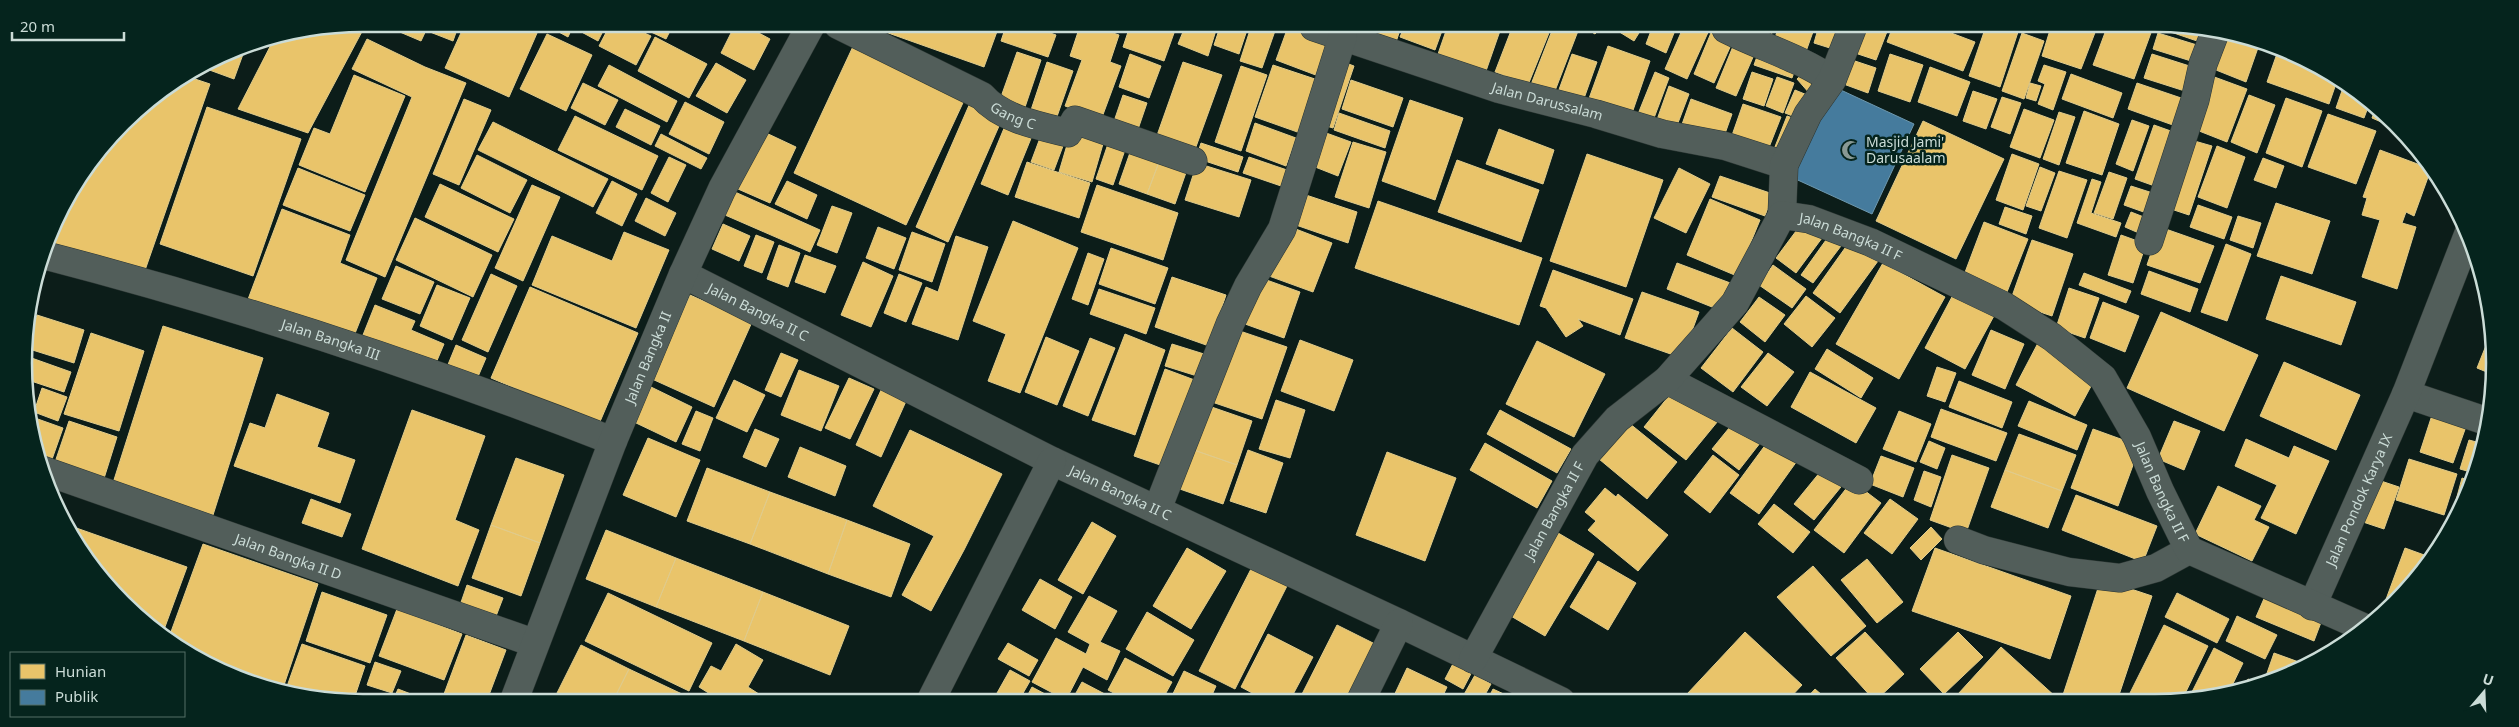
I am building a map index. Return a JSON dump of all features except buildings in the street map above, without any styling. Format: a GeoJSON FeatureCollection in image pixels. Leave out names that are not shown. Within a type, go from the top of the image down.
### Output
{"type":"FeatureCollection","features":[{"type":"Feature","properties":{"kind":"street","name":"Jalan Bangka II"},"geometry":{"type":"LineString","coordinates":[[516,694],[534,643],[613,441],[683,274],[722,189],[808,32]]}},
{"type":"Feature","properties":{"kind":"street","name":"Gang C"},"geometry":{"type":"LineString","coordinates":[[852,32],[982,96],[991,107],[1031,124],[1068,133],[1075,120],[1193,161]]}},
{"type":"Feature","properties":{"kind":"street","name":"Jalan Darussalam"},"geometry":{"type":"LineString","coordinates":[[1330,32],[1499,89],[1596,114],[1662,134],[1726,146],[1784,165]]}},
{"type":"Feature","properties":{"kind":"street"},"geometry":{"type":"LineString","coordinates":[[1734,32],[1814,68],[1832,80]]}},
{"type":"Feature","properties":{"kind":"street"},"geometry":{"type":"LineString","coordinates":[[1782,215],[1784,165],[1808,114],[1832,80],[1851,32]]}},
{"type":"Feature","properties":{"kind":"street"},"geometry":{"type":"LineString","coordinates":[[1157,510],[1230,324],[1248,286],[1282,229],[1343,36]]}},
{"type":"Feature","properties":{"kind":"street"},"geometry":{"type":"LineString","coordinates":[[2150,241],[2196,100],[2203,64],[2213,38]]}},
{"type":"Feature","properties":{"kind":"street","name":"Jalan Bangka II F"},"geometry":{"type":"LineString","coordinates":[[1473,659],[1585,455],[1617,419],[1667,380],[1735,303],[1782,215],[1809,219],[1870,242],[2004,306],[2052,337],[2103,378],[2137,437],[2160,491],[2189,550],[2358,625]]}},
{"type":"Feature","properties":{"kind":"street","name":"Jalan Pondok Karya IX"},"geometry":{"type":"LineString","coordinates":[[2312,606],[2406,394],[2464,243]]}},
{"type":"Feature","properties":{"kind":"street","name":"Jalan Bangka III"},"geometry":{"type":"LineString","coordinates":[[50,257],[132,278],[356,348],[490,393],[613,441]]}},
{"type":"Feature","properties":{"kind":"street","name":"Jalan Bangka II C"},"geometry":{"type":"LineString","coordinates":[[683,274],[1052,461],[1399,622],[1546,694]]}},
{"type":"Feature","properties":{"kind":"street"},"geometry":{"type":"LineString","coordinates":[[1667,380],[1859,480]]}},
{"type":"Feature","properties":{"kind":"street"},"geometry":{"type":"LineString","coordinates":[[2406,394],[2482,419]]}},
{"type":"Feature","properties":{"kind":"street"},"geometry":{"type":"LineString","coordinates":[[934,694],[1052,461]]}},
{"type":"Feature","properties":{"kind":"street","name":"Jalan Bangka II D"},"geometry":{"type":"LineString","coordinates":[[51,473],[534,643]]}},
{"type":"Feature","properties":{"kind":"street"},"geometry":{"type":"LineString","coordinates":[[1958,540],[1984,550],[2069,572],[2120,578],[2156,568],[2189,550]]}},
{"type":"Feature","properties":{"kind":"street"},"geometry":{"type":"LineString","coordinates":[[1364,694],[1399,622]]}},
{"type":"Feature","properties":{"kind":"place","name":"Masjid Jami' Darusaalam"},"geometry":{"type":"Point","coordinates":[1851,150]}}]}
